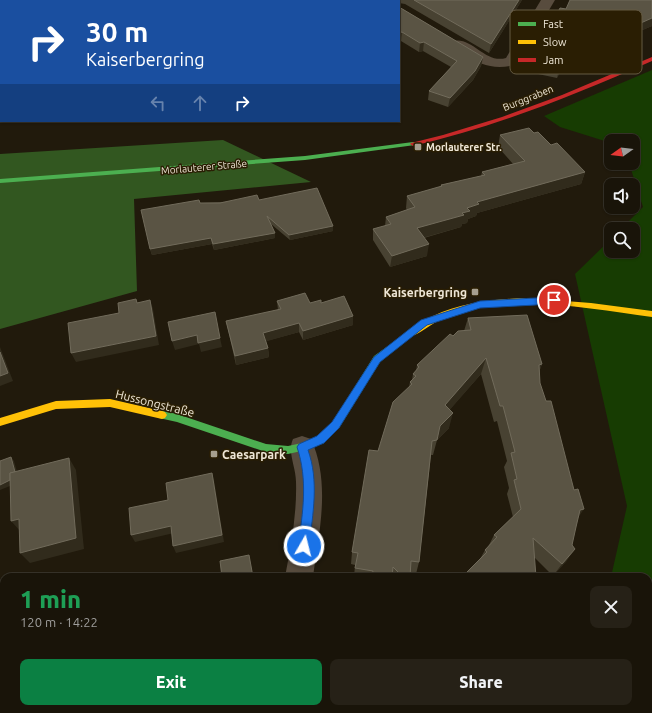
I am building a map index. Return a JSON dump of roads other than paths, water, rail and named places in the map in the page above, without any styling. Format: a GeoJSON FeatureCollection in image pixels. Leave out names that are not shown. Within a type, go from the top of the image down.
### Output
{"type":"FeatureCollection","features":[{"type":"Feature","properties":{"kind":"street"},"geometry":{"type":"LineString","coordinates":[[542,10],[548,0]]}},
{"type":"Feature","properties":{"kind":"street"},"geometry":{"type":"LineString","coordinates":[[444,35],[489,62],[498,65],[510,62]]}},
{"type":"Feature","properties":{"kind":"street","name":"Burggraben"},"geometry":{"type":"LineString","coordinates":[[642,62],[652,58]]}},
{"type":"Feature","properties":{"kind":"street","name":"Burggraben"},"geometry":{"type":"LineString","coordinates":[[408,144],[443,138],[514,117],[615,74]]}},
{"type":"Feature","properties":{"kind":"street","name":"Morlauterer Straße"},"geometry":{"type":"LineString","coordinates":[[0,181],[164,171],[292,160],[408,144]]}},
{"type":"Feature","properties":{"kind":"street"},"geometry":{"type":"LineString","coordinates":[[300,573],[310,500],[308,464],[302,447],[321,440],[336,425],[377,359],[424,323],[480,304],[554,300],[652,314]]}},
{"type":"Feature","properties":{"kind":"street","name":"Hussongstraße"},"geometry":{"type":"LineString","coordinates":[[0,422],[56,405],[110,403],[177,418],[266,448],[288,450],[302,447]]}},
{"type":"Feature","properties":{"kind":"place","name":"Morlauterer Str."},"geometry":{"type":"Point","coordinates":[418,147]}},
{"type":"Feature","properties":{"kind":"place","name":"Kaiserbergring"},"geometry":{"type":"Point","coordinates":[475,292]}},
{"type":"Feature","properties":{"kind":"place","name":"Caesarpark"},"geometry":{"type":"Point","coordinates":[214,454]}}]}
